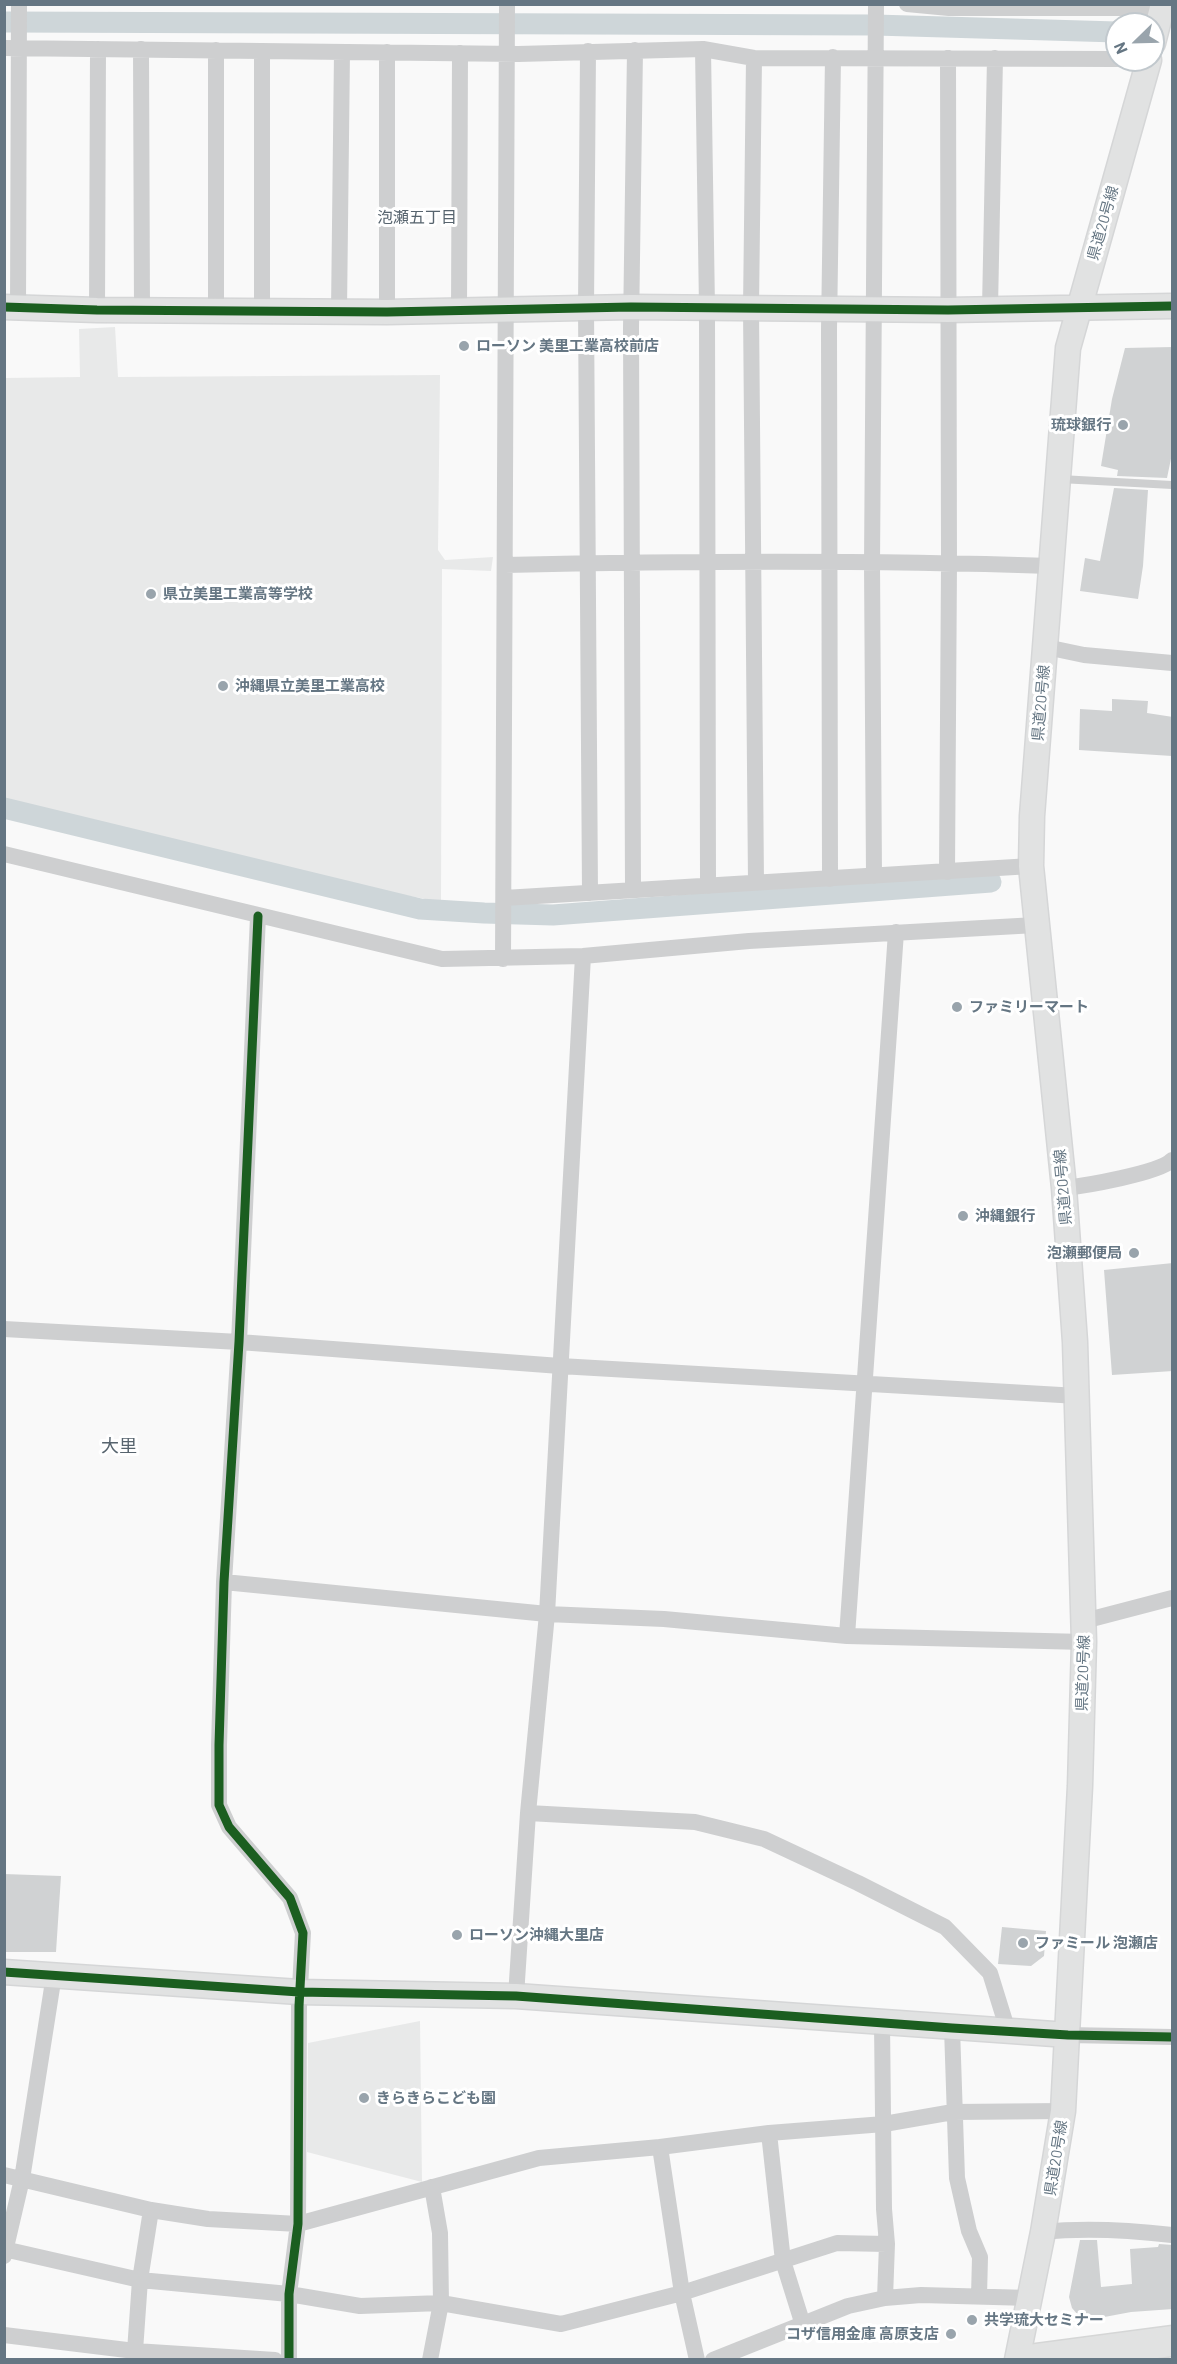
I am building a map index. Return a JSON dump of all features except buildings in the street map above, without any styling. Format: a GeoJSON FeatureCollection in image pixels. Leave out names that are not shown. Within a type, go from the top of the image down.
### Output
{"type":"FeatureCollection","features":[{"type":"Feature","properties":{"kind":"highway"},"geometry":{"type":"LineString","coordinates":[[1028,2360],[1124,2354],[1173,2341]]}},
{"type":"Feature","properties":{"kind":"main road","name":"県道20号線"},"geometry":{"type":"LineString","coordinates":[[1017,2360],[1044,2232],[1063,2110],[1084,1632],[1078,1396],[1064,1188],[1031,866],[1032,816],[1068,348],[1145,72]]}},
{"type":"Feature","properties":{"kind":"main road"},"geometry":{"type":"LineString","coordinates":[[11,307],[97,310],[387,312],[631,307],[948,310],[1173,306]]}},
{"type":"Feature","properties":{"kind":"main road"},"geometry":{"type":"LineString","coordinates":[[4,1972],[299,1992],[516,1996],[1068,2035]]}},
{"type":"Feature","properties":{"kind":"street"},"geometry":{"type":"LineString","coordinates":[[11,307],[12,48],[19,4]]}},
{"type":"Feature","properties":{"kind":"street"},"geometry":{"type":"LineString","coordinates":[[503,959],[507,4]]}},
{"type":"Feature","properties":{"kind":"street"},"geometry":{"type":"LineString","coordinates":[[874,876],[872,563],[876,4]]}},
{"type":"Feature","properties":{"kind":"street"},"geometry":{"type":"LineString","coordinates":[[907,4],[1162,8]]}},
{"type":"Feature","properties":{"kind":"street"},"geometry":{"type":"LineString","coordinates":[[12,48],[460,53],[703,49],[754,58],[1105,59]]}},
{"type":"Feature","properties":{"kind":"street"},"geometry":{"type":"LineString","coordinates":[[97,310],[98,49]]}},
{"type":"Feature","properties":{"kind":"street"},"geometry":{"type":"LineString","coordinates":[[141,49],[142,310]]}},
{"type":"Feature","properties":{"kind":"street"},"geometry":{"type":"LineString","coordinates":[[703,49],[707,308],[708,886]]}},
{"type":"Feature","properties":{"kind":"street"},"geometry":{"type":"LineString","coordinates":[[216,50],[216,311]]}},
{"type":"Feature","properties":{"kind":"street"},"geometry":{"type":"LineString","coordinates":[[633,890],[631,307],[634,50]]}},
{"type":"Feature","properties":{"kind":"street"},"geometry":{"type":"LineString","coordinates":[[262,51],[262,311]]}},
{"type":"Feature","properties":{"kind":"street"},"geometry":{"type":"LineString","coordinates":[[588,51],[586,308],[590,893]]}},
{"type":"Feature","properties":{"kind":"street"},"geometry":{"type":"LineString","coordinates":[[339,311],[342,52]]}},
{"type":"Feature","properties":{"kind":"street"},"geometry":{"type":"LineString","coordinates":[[387,52],[387,312]]}},
{"type":"Feature","properties":{"kind":"street"},"geometry":{"type":"LineString","coordinates":[[459,311],[460,53]]}},
{"type":"Feature","properties":{"kind":"street"},"geometry":{"type":"LineString","coordinates":[[830,879],[829,309],[832,57]]}},
{"type":"Feature","properties":{"kind":"street"},"geometry":{"type":"LineString","coordinates":[[754,58],[751,308],[756,882]]}},
{"type":"Feature","properties":{"kind":"street"},"geometry":{"type":"LineString","coordinates":[[947,872],[948,58]]}},
{"type":"Feature","properties":{"kind":"street"},"geometry":{"type":"LineString","coordinates":[[990,308],[995,58]]}},
{"type":"Feature","properties":{"kind":"street"},"geometry":{"type":"LineString","coordinates":[[505,565],[829,562],[1050,566]]}},
{"type":"Feature","properties":{"kind":"street"},"geometry":{"type":"LineString","coordinates":[[1046,647],[1084,655],[1173,663]]}},
{"type":"Feature","properties":{"kind":"street"},"geometry":{"type":"LineString","coordinates":[[4,854],[442,959],[584,956],[749,940],[1036,925]]}},
{"type":"Feature","properties":{"kind":"street"},"geometry":{"type":"LineString","coordinates":[[504,898],[1031,866]]}},
{"type":"Feature","properties":{"kind":"street"},"geometry":{"type":"LineString","coordinates":[[258,916],[239,1342],[224,1582],[219,1805],[229,1827],[290,1898],[303,1933],[299,1992],[298,2224],[289,2294],[289,2360]]}},
{"type":"Feature","properties":{"kind":"street"},"geometry":{"type":"LineString","coordinates":[[847,1636],[896,932]]}},
{"type":"Feature","properties":{"kind":"street"},"geometry":{"type":"LineString","coordinates":[[516,1996],[528,1813],[547,1614],[584,956]]}},
{"type":"Feature","properties":{"kind":"street"},"geometry":{"type":"LineString","coordinates":[[1064,1188],[1135,1174],[1168,1165],[1173,1160]]}},
{"type":"Feature","properties":{"kind":"street"},"geometry":{"type":"LineString","coordinates":[[4,1329],[239,1342],[560,1366],[1078,1396]]}},
{"type":"Feature","properties":{"kind":"street"},"geometry":{"type":"LineString","coordinates":[[224,1582],[547,1614],[664,1619],[847,1636],[1084,1632],[1173,1598]]}},
{"type":"Feature","properties":{"kind":"street"},"geometry":{"type":"LineString","coordinates":[[528,1813],[695,1822],[764,1839],[945,1927],[990,1974],[1008,2031]]}},
{"type":"Feature","properties":{"kind":"street"},"geometry":{"type":"LineString","coordinates":[[54,1975],[22,2179],[5,2252],[140,2280],[289,2294],[360,2306],[441,2303],[561,2324],[682,2293],[837,2243],[887,2244]]}},
{"type":"Feature","properties":{"kind":"street"},"geometry":{"type":"LineString","coordinates":[[882,2022],[884,2209],[887,2244],[885,2298]]}},
{"type":"Feature","properties":{"kind":"street"},"geometry":{"type":"LineString","coordinates":[[952,2028],[957,2178],[969,2231],[980,2257],[979,2296]]}},
{"type":"Feature","properties":{"kind":"street"},"geometry":{"type":"LineString","coordinates":[[1068,2035],[1173,2037]]}},
{"type":"Feature","properties":{"kind":"street"},"geometry":{"type":"LineString","coordinates":[[4,2175],[151,2210],[208,2219],[298,2224],[539,2158],[660,2147],[769,2133],[884,2124],[953,2112],[1063,2110]]}},
{"type":"Feature","properties":{"kind":"street"},"geometry":{"type":"LineString","coordinates":[[769,2133],[783,2261],[803,2325]]}},
{"type":"Feature","properties":{"kind":"street"},"geometry":{"type":"LineString","coordinates":[[660,2147],[682,2293],[697,2360]]}},
{"type":"Feature","properties":{"kind":"street"},"geometry":{"type":"LineString","coordinates":[[430,2360],[441,2303],[440,2234],[432,2187]]}},
{"type":"Feature","properties":{"kind":"street"},"geometry":{"type":"LineString","coordinates":[[134,2355],[140,2280],[151,2210]]}},
{"type":"Feature","properties":{"kind":"street"},"geometry":{"type":"LineString","coordinates":[[1044,2232],[1070,2229],[1122,2230],[1173,2235]]}},
{"type":"Feature","properties":{"kind":"street"},"geometry":{"type":"LineString","coordinates":[[713,2360],[848,2306],[885,2298],[921,2295],[1030,2298]]}},
{"type":"Feature","properties":{"kind":"street"},"geometry":{"type":"LineString","coordinates":[[4,2335],[134,2355],[275,2360]]}},
{"type":"Feature","properties":{"kind":"lane"},"geometry":{"type":"LineString","coordinates":[[1057,479],[1173,485]]}},
{"type":"Feature","properties":{"kind":"shaded area","name":"沖縄県立美里工業高校"},"geometry":{"type":"Polygon","coordinates":[[[115,327],[118,377],[440,375],[438,550],[445,560],[493,557],[491,571],[442,569],[441,902],[373,889],[5,801],[5,378],[80,377],[79,329],[115,327]]]}},
{"type":"Feature","properties":{"kind":"shaded area","name":"きらきらこども園"},"geometry":{"type":"Polygon","coordinates":[[[420,2021],[422,2182],[307,2152],[308,2043],[420,2021]]]}},
{"type":"Feature","properties":{"kind":"waterway"},"geometry":{"type":"LineString","coordinates":[[4,22],[875,25],[1105,32]]}},
{"type":"Feature","properties":{"kind":"waterway"},"geometry":{"type":"LineString","coordinates":[[4,808],[420,909],[553,915],[991,882]]}},
{"type":"Feature","properties":{"kind":"cycle path"},"geometry":{"type":"LineString","coordinates":[[4,307],[387,312],[631,307],[948,310],[1172,306]]}},
{"type":"Feature","properties":{"kind":"cycle path"},"geometry":{"type":"LineString","coordinates":[[258,916],[239,1342],[224,1582],[219,1805],[229,1827],[290,1898],[303,1933],[299,2006],[298,2224],[289,2294],[289,2360]]}},
{"type":"Feature","properties":{"kind":"cycle path"},"geometry":{"type":"LineString","coordinates":[[4,1972],[299,1992],[516,1996],[952,2028],[1068,2035],[1172,2037]]}},
{"type":"Feature","properties":{"kind":"place","name":"ローソン 美里工業高校前店"},"geometry":{"type":"Point","coordinates":[464,346]}},
{"type":"Feature","properties":{"kind":"place","name":"琉球銀行"},"geometry":{"type":"Point","coordinates":[1123,425]}},
{"type":"Feature","properties":{"kind":"place","name":"県立美里工業高等学校"},"geometry":{"type":"Point","coordinates":[151,594]}},
{"type":"Feature","properties":{"kind":"place","name":"沖縄県立美里工業高校"},"geometry":{"type":"Point","coordinates":[223,686]}},
{"type":"Feature","properties":{"kind":"place","name":"ファミリーマート"},"geometry":{"type":"Point","coordinates":[957,1007]}},
{"type":"Feature","properties":{"kind":"place","name":"沖縄銀行"},"geometry":{"type":"Point","coordinates":[963,1216]}},
{"type":"Feature","properties":{"kind":"place","name":"泡瀬郵便局"},"geometry":{"type":"Point","coordinates":[1134,1253]}},
{"type":"Feature","properties":{"kind":"place","name":"ローソン沖縄大里店"},"geometry":{"type":"Point","coordinates":[457,1935]}},
{"type":"Feature","properties":{"kind":"place","name":"ファミール 泡瀬店"},"geometry":{"type":"Point","coordinates":[1023,1943]}},
{"type":"Feature","properties":{"kind":"place","name":"きらきらこども園"},"geometry":{"type":"Point","coordinates":[364,2098]}},
{"type":"Feature","properties":{"kind":"place","name":"共学琉大セミナー"},"geometry":{"type":"Point","coordinates":[972,2320]}},
{"type":"Feature","properties":{"kind":"place","name":"コザ信用金庫 高原支店"},"geometry":{"type":"Point","coordinates":[951,2334]}},
{"type":"Feature","properties":{"kind":"district","name":"泡瀬五丁目"},"geometry":{"type":"Point","coordinates":[417,218]}},
{"type":"Feature","properties":{"kind":"district","name":"大里"},"geometry":{"type":"Point","coordinates":[119,1446]}}]}
